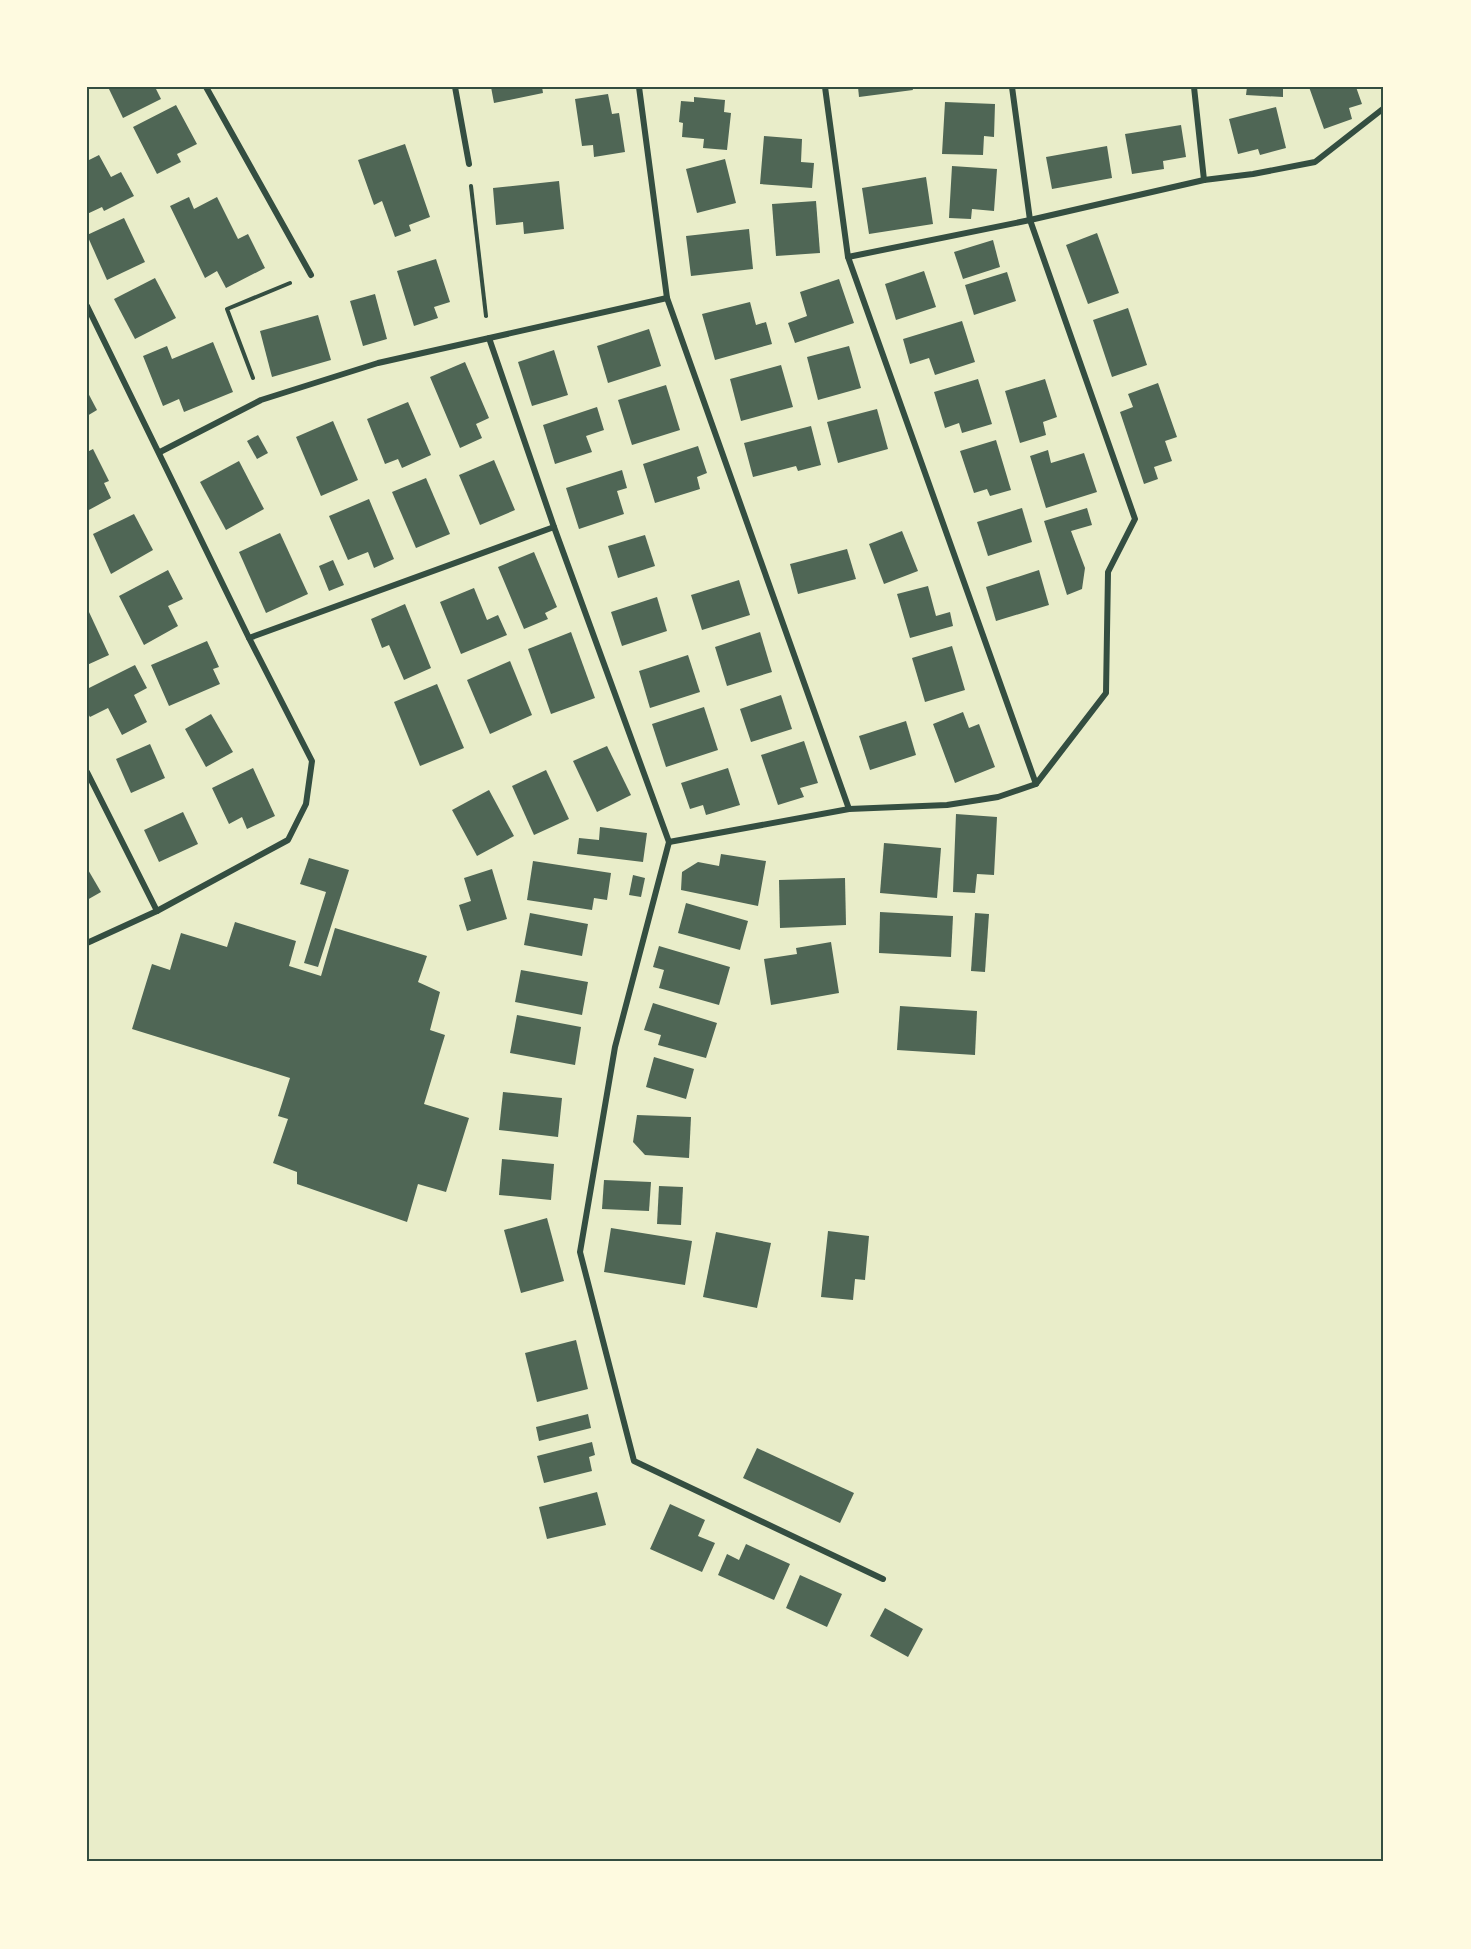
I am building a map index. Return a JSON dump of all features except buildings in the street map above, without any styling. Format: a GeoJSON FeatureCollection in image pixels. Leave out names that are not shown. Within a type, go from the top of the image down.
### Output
{"type":"FeatureCollection","features":[{"type":"Feature","properties":{"kind":"street"},"geometry":{"type":"LineString","coordinates":[[206,87],[311,275]]}},
{"type":"Feature","properties":{"kind":"street"},"geometry":{"type":"LineString","coordinates":[[455,87],[469,164]]}},
{"type":"Feature","properties":{"kind":"street"},"geometry":{"type":"LineString","coordinates":[[639,87],[667,298],[849,809]]}},
{"type":"Feature","properties":{"kind":"street"},"geometry":{"type":"LineString","coordinates":[[825,87],[848,258],[1036,784]]}},
{"type":"Feature","properties":{"kind":"street"},"geometry":{"type":"LineString","coordinates":[[669,842],[849,809],[947,805],[998,797],[1036,784],[1106,693],[1108,572],[1135,519],[1030,220],[1012,87]]}},
{"type":"Feature","properties":{"kind":"street"},"geometry":{"type":"LineString","coordinates":[[1194,87],[1204,180]]}},
{"type":"Feature","properties":{"kind":"street"},"geometry":{"type":"LineString","coordinates":[[848,258],[1030,220],[1204,180],[1316,162],[1384,108]]}},
{"type":"Feature","properties":{"kind":"street"},"geometry":{"type":"LineString","coordinates":[[160,452],[261,400],[378,363],[667,298]]}},
{"type":"Feature","properties":{"kind":"street"},"geometry":{"type":"LineString","coordinates":[[87,306],[249,638],[312,760],[306,804],[288,840],[158,911],[87,943]]}},
{"type":"Feature","properties":{"kind":"street"},"geometry":{"type":"LineString","coordinates":[[489,338],[554,527],[669,842],[615,1047],[580,1252],[634,1461],[884,1579]]}},
{"type":"Feature","properties":{"kind":"street"},"geometry":{"type":"LineString","coordinates":[[249,638],[554,527]]}},
{"type":"Feature","properties":{"kind":"street"},"geometry":{"type":"LineString","coordinates":[[87,772],[158,911]]}},
{"type":"Feature","properties":{"kind":"path"},"geometry":{"type":"LineString","coordinates":[[469,164],[489,338]]}},
{"type":"Feature","properties":{"kind":"path"},"geometry":{"type":"LineString","coordinates":[[261,400],[227,309],[311,275]]}}]}
